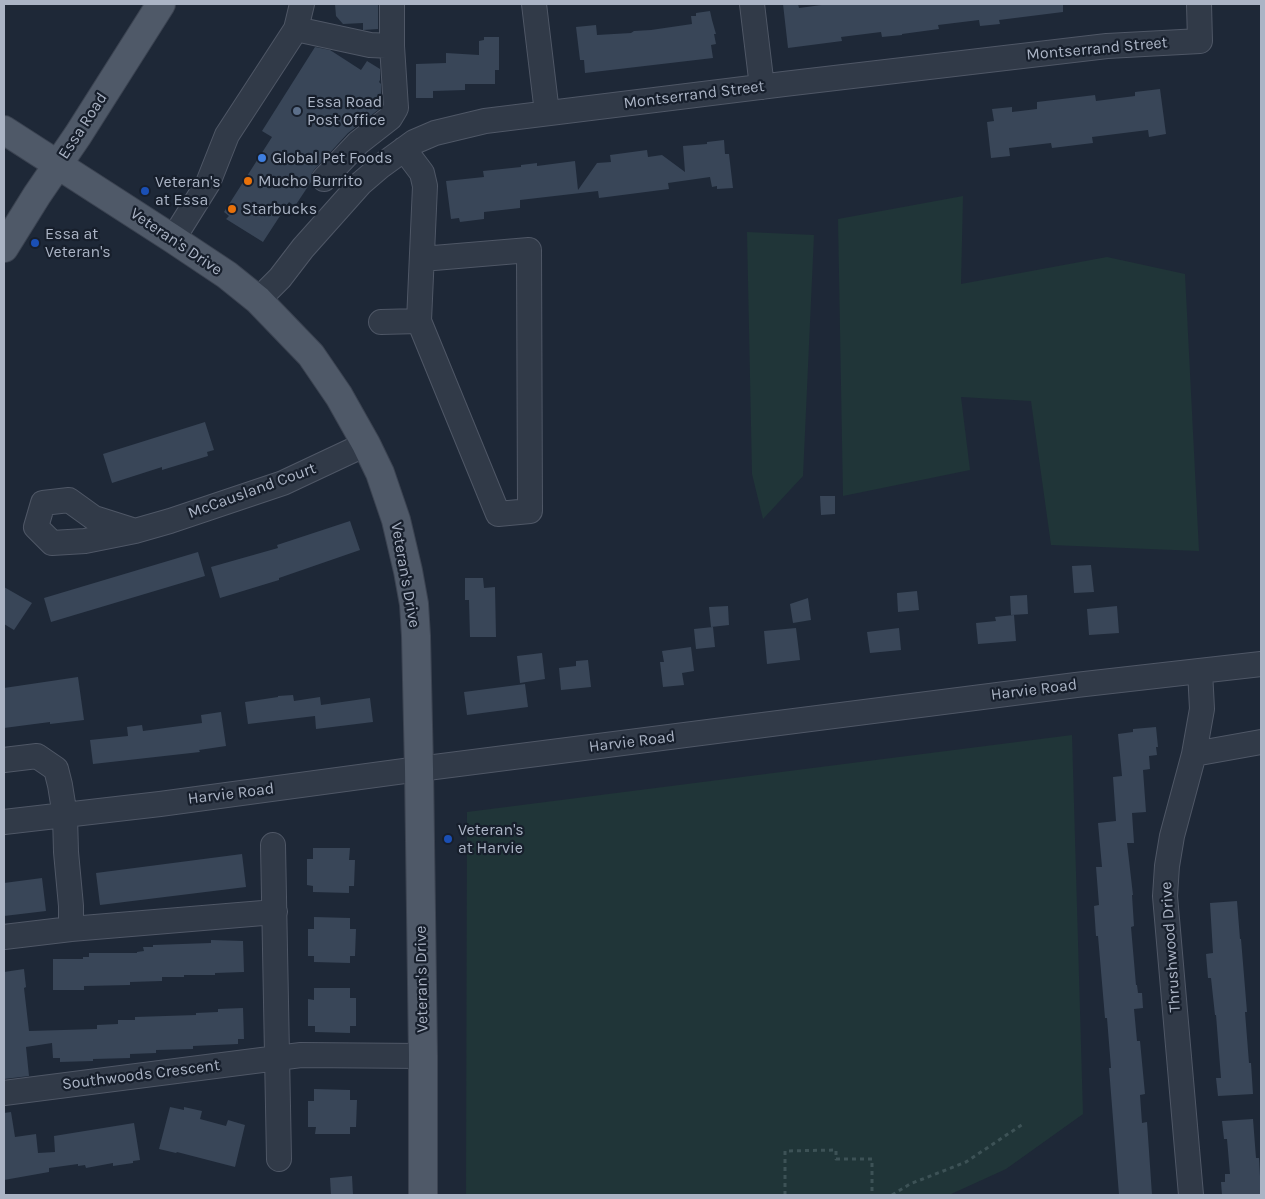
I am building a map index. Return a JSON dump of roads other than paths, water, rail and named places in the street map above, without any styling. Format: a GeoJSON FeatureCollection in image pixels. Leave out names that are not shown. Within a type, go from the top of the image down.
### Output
{"type":"FeatureCollection","features":[{"type":"Feature","properties":{"kind":"main road","name":"Essa Road"},"geometry":{"type":"LineString","coordinates":[[4,248],[161,4]]}},
{"type":"Feature","properties":{"kind":"main road","name":"Veteran's Drive"},"geometry":{"type":"LineString","coordinates":[[4,130],[227,275],[258,300],[311,355],[339,396],[366,444],[380,474],[396,520],[408,571],[414,604],[416,636],[420,769],[423,1195]]}},
{"type":"Feature","properties":{"kind":"street"},"geometry":{"type":"LineString","coordinates":[[173,239],[208,183],[227,135],[296,29],[302,4]]}},
{"type":"Feature","properties":{"kind":"street"},"geometry":{"type":"LineString","coordinates":[[324,179],[358,143],[390,118],[396,108],[392,46],[392,4]]}},
{"type":"Feature","properties":{"kind":"street"},"geometry":{"type":"LineString","coordinates":[[534,4],[547,113]]}},
{"type":"Feature","properties":{"kind":"street"},"geometry":{"type":"LineString","coordinates":[[752,4],[762,87]]}},
{"type":"Feature","properties":{"kind":"street","name":"Montserrand Street"},"geometry":{"type":"LineString","coordinates":[[258,300],[280,278],[303,248],[360,184],[414,142],[435,133],[485,121],[762,87],[1107,46],[1200,41],[1199,4]]}},
{"type":"Feature","properties":{"kind":"street"},"geometry":{"type":"LineString","coordinates":[[296,29],[370,46],[392,46]]}},
{"type":"Feature","properties":{"kind":"street"},"geometry":{"type":"LineString","coordinates":[[404,149],[422,173],[425,186],[419,321],[498,514],[530,511],[529,250],[422,259]]}},
{"type":"Feature","properties":{"kind":"street"},"geometry":{"type":"LineString","coordinates":[[381,322],[419,321]]}},
{"type":"Feature","properties":{"kind":"street","name":"McCausland Court"},"geometry":{"type":"LineString","coordinates":[[135,531],[283,483],[366,444]]}},
{"type":"Feature","properties":{"kind":"street","name":"Harvie Road"},"geometry":{"type":"LineString","coordinates":[[4,822],[65,816],[1076,685],[1261,664]]}},
{"type":"Feature","properties":{"kind":"street","name":"Thrushwood Drive"},"geometry":{"type":"LineString","coordinates":[[1191,1195],[1165,896],[1166,866],[1194,754],[1202,709],[1200,671]]}},
{"type":"Feature","properties":{"kind":"street"},"geometry":{"type":"LineString","coordinates":[[1194,754],[1261,742]]}},
{"type":"Feature","properties":{"kind":"street"},"geometry":{"type":"LineString","coordinates":[[4,760],[37,756],[56,769],[65,816],[71,929]]}},
{"type":"Feature","properties":{"kind":"street"},"geometry":{"type":"LineString","coordinates":[[273,845],[278,1159]]}},
{"type":"Feature","properties":{"kind":"street"},"geometry":{"type":"LineString","coordinates":[[4,936],[275,912]]}},
{"type":"Feature","properties":{"kind":"street","name":"Southwoods Crescent"},"geometry":{"type":"LineString","coordinates":[[4,1093],[301,1055],[423,1056]]}},
{"type":"Feature","properties":{"kind":"place","name":"Essa Road Post Office"},"geometry":{"type":"Point","coordinates":[297,111]}},
{"type":"Feature","properties":{"kind":"place","name":"Global Pet Foods"},"geometry":{"type":"Point","coordinates":[262,158]}},
{"type":"Feature","properties":{"kind":"place","name":"Mucho Burrito"},"geometry":{"type":"Point","coordinates":[248,181]}},
{"type":"Feature","properties":{"kind":"place","name":"Veteran's at Essa"},"geometry":{"type":"Point","coordinates":[145,191]}},
{"type":"Feature","properties":{"kind":"place","name":"Starbucks"},"geometry":{"type":"Point","coordinates":[232,209]}},
{"type":"Feature","properties":{"kind":"place","name":"Essa at Veteran's"},"geometry":{"type":"Point","coordinates":[35,243]}},
{"type":"Feature","properties":{"kind":"place","name":"Veteran's at Harvie"},"geometry":{"type":"Point","coordinates":[448,839]}}]}
